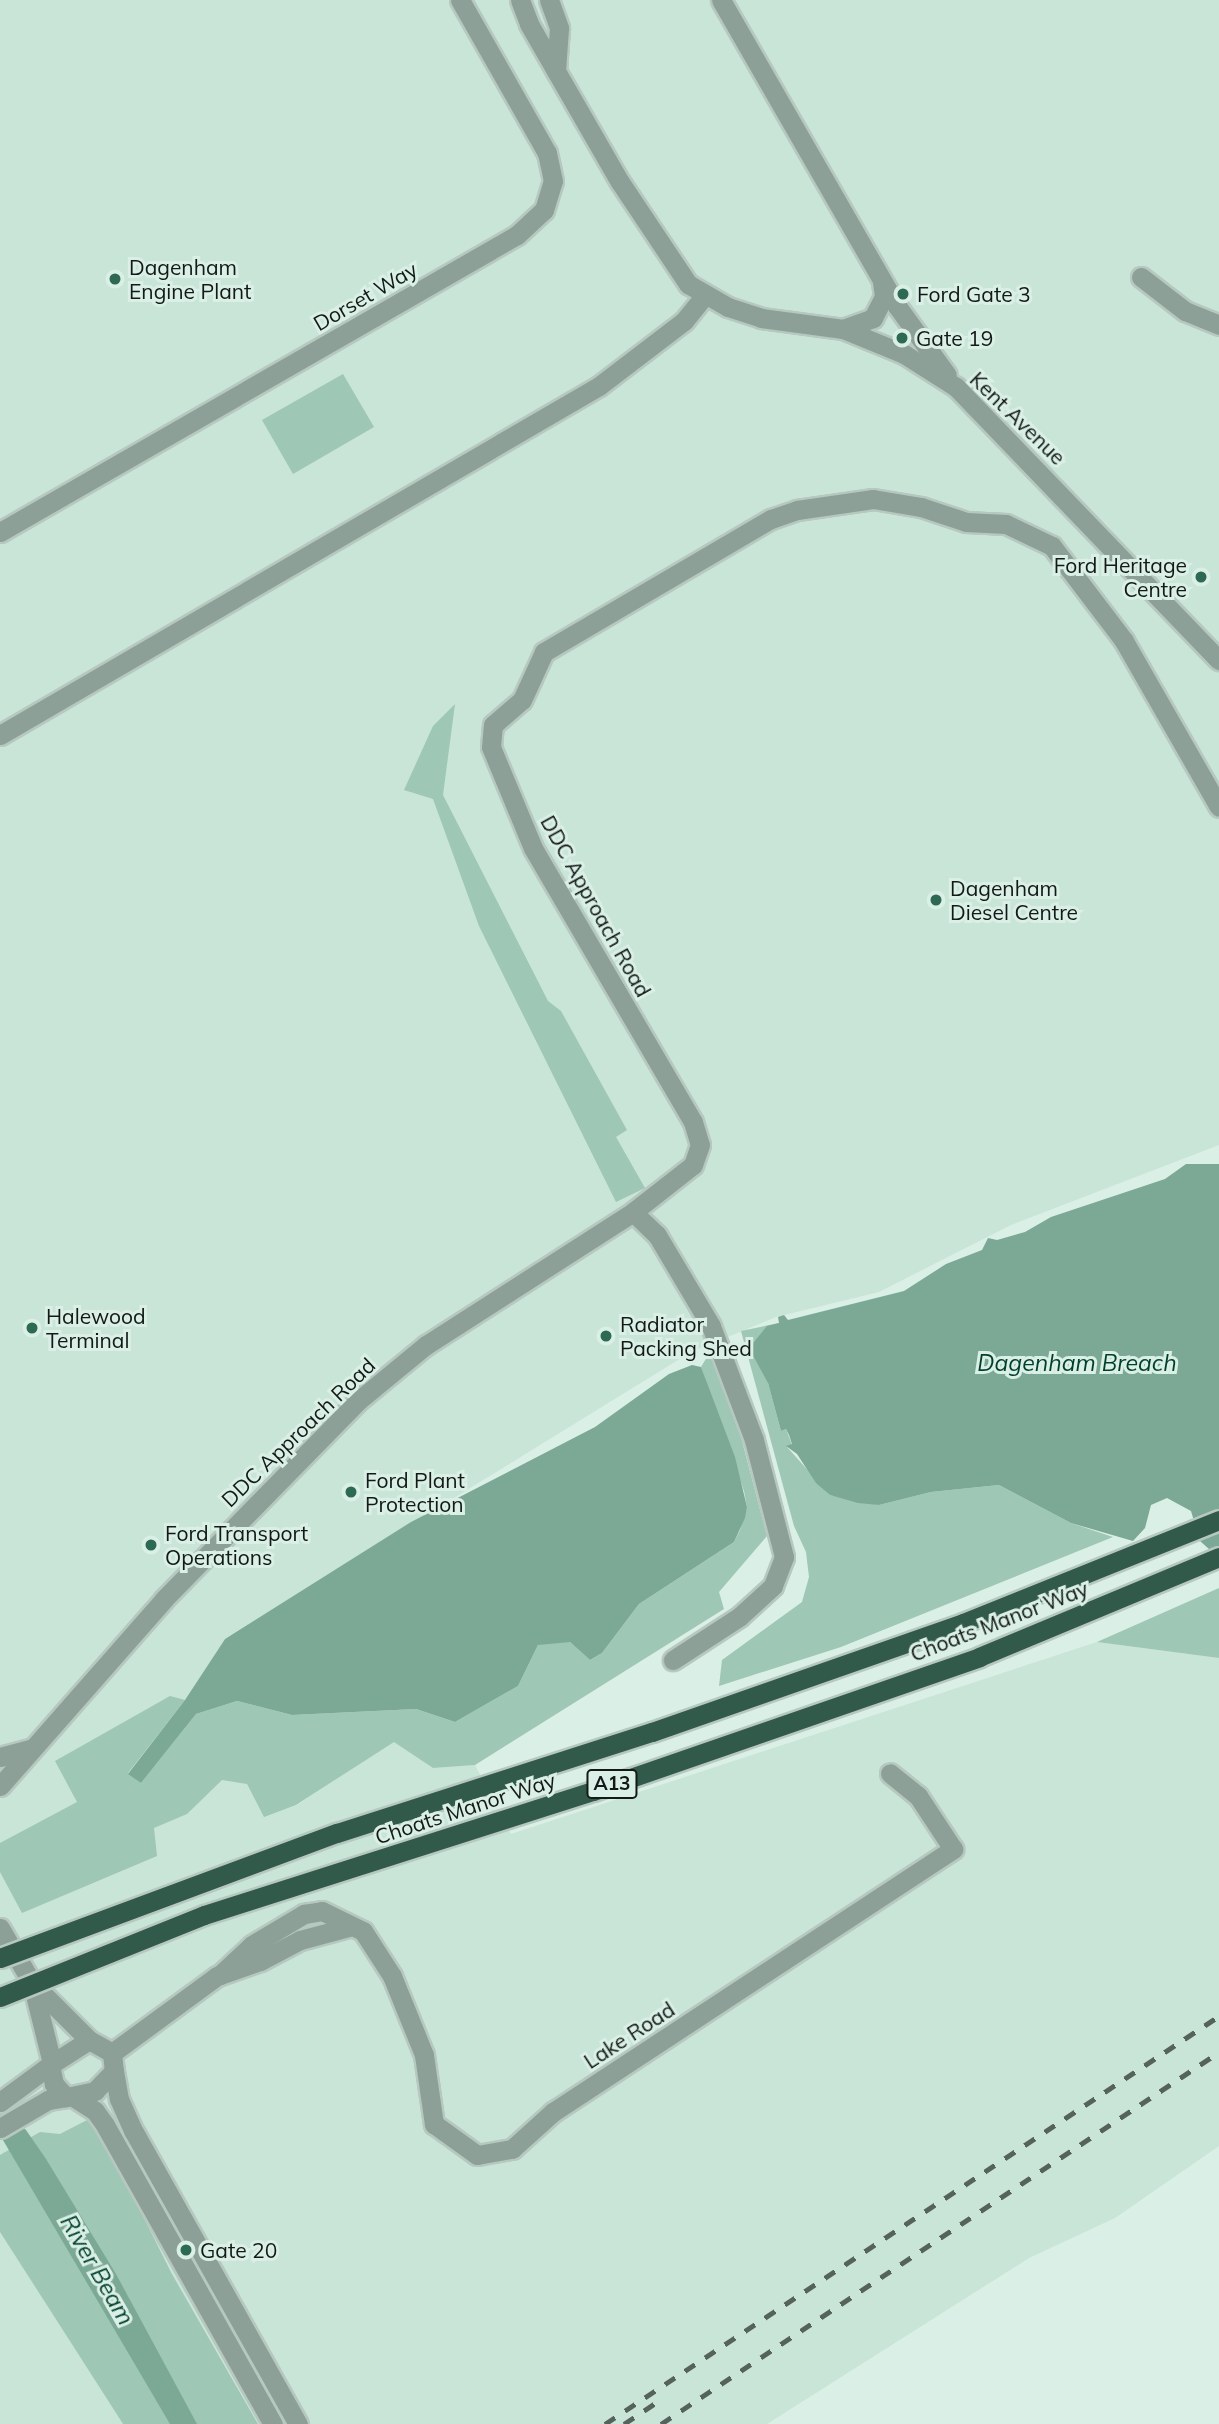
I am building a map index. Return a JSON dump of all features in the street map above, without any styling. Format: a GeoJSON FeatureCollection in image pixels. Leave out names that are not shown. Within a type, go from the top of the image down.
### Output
{"type":"FeatureCollection","features":[{"type":"Feature","properties":{"kind":"highway","name":"Choats Manor Way"},"geometry":{"type":"LineString","coordinates":[[0,1958],[337,1833],[652,1732],[912,1641],[1219,1520]]}},
{"type":"Feature","properties":{"kind":"highway","name":"Choats Manor Way"},"geometry":{"type":"LineString","coordinates":[[0,1997],[204,1914],[593,1791],[979,1657],[1219,1557]]}},
{"type":"Feature","properties":{"kind":"street","name":"Dorset Way"},"geometry":{"type":"LineString","coordinates":[[0,532],[517,235],[544,211],[553,181],[547,153],[460,0]]}},
{"type":"Feature","properties":{"kind":"street","name":"Kent Avenue"},"geometry":{"type":"LineString","coordinates":[[520,0],[529,24],[638,213],[678,273],[704,296],[761,318],[843,329],[904,354],[956,387],[1219,660]]}},
{"type":"Feature","properties":{"kind":"street"},"geometry":{"type":"LineString","coordinates":[[549,0],[559,28],[557,72]]}},
{"type":"Feature","properties":{"kind":"street"},"geometry":{"type":"LineString","coordinates":[[721,0],[917,338],[956,387]]}},
{"type":"Feature","properties":{"kind":"street"},"geometry":{"type":"LineString","coordinates":[[843,329],[866,323],[877,313],[884,296],[880,275]]}},
{"type":"Feature","properties":{"kind":"street"},"geometry":{"type":"LineString","coordinates":[[1141,277],[1185,311],[1219,325]]}},
{"type":"Feature","properties":{"kind":"street"},"geometry":{"type":"LineString","coordinates":[[0,735],[599,386],[684,321],[704,296]]}},
{"type":"Feature","properties":{"kind":"street","name":"DDC Approach Road"},"geometry":{"type":"LineString","coordinates":[[0,1786],[17,1772],[30,1749],[164,1599],[358,1401],[426,1345],[633,1212],[686,1173],[700,1145],[694,1122],[533,848],[493,753],[493,725],[522,700],[544,652],[771,519],[797,510],[873,499],[906,503],[966,522],[1006,524],[1052,546],[1124,641],[1219,807]]}},
{"type":"Feature","properties":{"kind":"street"},"geometry":{"type":"LineString","coordinates":[[633,1212],[657,1235],[716,1339],[754,1440],[784,1557],[773,1586],[738,1617],[673,1660]]}},
{"type":"Feature","properties":{"kind":"street"},"geometry":{"type":"LineString","coordinates":[[0,1757],[30,1749]]}},
{"type":"Feature","properties":{"kind":"street","name":"Lake Road"},"geometry":{"type":"LineString","coordinates":[[113,2062],[220,1975],[236,1958],[291,1919],[322,1911],[349,1927],[363,1931],[380,1953],[424,2054],[434,2124],[477,2155],[512,2149],[553,2112],[953,1849],[918,1796],[890,1773]]}},
{"type":"Feature","properties":{"kind":"street"},"geometry":{"type":"LineString","coordinates":[[0,1928],[32,1983],[113,2062],[126,2116],[298,2424]]}},
{"type":"Feature","properties":{"kind":"street"},"geometry":{"type":"LineString","coordinates":[[32,1983],[54,2084],[70,2098],[95,2111],[105,2125],[273,2424]]}},
{"type":"Feature","properties":{"kind":"street"},"geometry":{"type":"LineString","coordinates":[[0,2102],[89,2040]]}},
{"type":"Feature","properties":{"kind":"street"},"geometry":{"type":"LineString","coordinates":[[0,2128],[31,2109],[103,2087],[113,2062]]}},
{"type":"Feature","properties":{"kind":"shaded area"},"geometry":{"type":"Polygon","coordinates":[[[0,0],[1219,0],[1219,1145],[1011,1225],[879,1292],[776,1317],[691,1352],[225,1639],[185,1700],[247,1784],[264,1816],[297,1805],[394,1741],[433,1768],[475,1765],[511,1834],[1097,1642],[1219,1658],[1219,2146],[1115,2218],[1029,2258],[767,2424],[258,2424],[172,2274],[109,2148],[89,2119],[60,2135],[0,2155],[0,0]]]}},
{"type":"Feature","properties":{"kind":"shaded area"},"geometry":{"type":"Polygon","coordinates":[[[343,374],[374,427],[293,474],[262,420],[343,374]]]}},
{"type":"Feature","properties":{"kind":"shaded area"},"geometry":{"type":"Polygon","coordinates":[[[455,704],[443,795],[548,1001],[561,1011],[627,1130],[616,1137],[645,1188],[616,1202],[479,926],[433,799],[404,790],[433,726],[455,704]]]}},
{"type":"Feature","properties":{"kind":"shaded area"},"geometry":{"type":"Polygon","coordinates":[[[779,1323],[768,1383],[781,1431],[786,1429],[792,1445],[787,1447],[830,1495],[879,1505],[931,1492],[999,1485],[1071,1523],[1113,1537],[841,1647],[719,1686],[722,1660],[802,1602],[809,1577],[806,1552],[794,1526],[741,1331],[779,1323]]]}},
{"type":"Feature","properties":{"kind":"shaded area"},"geometry":{"type":"Polygon","coordinates":[[[716,1342],[767,1536],[719,1592],[724,1609],[475,1765],[433,1768],[394,1742],[296,1805],[264,1817],[247,1784],[222,1780],[187,1814],[154,1828],[157,1856],[22,1913],[0,1872],[0,1843],[77,1802],[55,1761],[170,1696],[185,1700],[128,1773],[141,1783],[196,1714],[237,1701],[292,1715],[416,1709],[455,1722],[518,1686],[538,1645],[548,1641],[570,1642],[590,1660],[602,1653],[639,1604],[734,1542],[740,1530],[747,1507],[744,1491],[701,1367],[716,1342]]]}},
{"type":"Feature","properties":{"kind":"shaded area"},"geometry":{"type":"Polygon","coordinates":[[[1219,1588],[1219,1658],[1097,1642],[1219,1588]]]}},
{"type":"Feature","properties":{"kind":"shaded area"},"geometry":{"type":"Polygon","coordinates":[[[89,2119],[109,2148],[172,2274],[258,2424],[123,2424],[0,2232],[0,2155],[40,2132],[60,2134],[89,2119]]]}},
{"type":"Feature","properties":{"kind":"shaded area"},"geometry":{"type":"Polygon","coordinates":[[[0,2232],[123,2424],[0,2424],[0,2232]]]}},
{"type":"Feature","properties":{"kind":"water","name":"Dagenham Breach"},"geometry":{"type":"Polygon","coordinates":[[[1186,1164],[1219,1164],[1219,1558],[1200,1541],[1191,1511],[1167,1498],[1151,1505],[1145,1528],[1133,1541],[1071,1523],[999,1485],[931,1492],[879,1505],[858,1503],[830,1495],[816,1483],[797,1454],[786,1446],[792,1444],[789,1435],[786,1429],[781,1431],[768,1383],[749,1348],[767,1326],[779,1323],[778,1317],[784,1315],[788,1320],[904,1291],[946,1264],[982,1250],[988,1238],[997,1240],[1025,1232],[1051,1217],[1165,1179],[1186,1164]]]}},
{"type":"Feature","properties":{"kind":"water"},"geometry":{"type":"Polygon","coordinates":[[[692,1365],[701,1367],[735,1457],[747,1507],[745,1518],[734,1542],[639,1604],[602,1653],[590,1660],[570,1642],[538,1645],[518,1686],[455,1722],[416,1709],[292,1715],[237,1701],[196,1714],[141,1783],[128,1774],[185,1700],[225,1639],[411,1522],[595,1427],[669,1374],[692,1365]]]}},
{"type":"Feature","properties":{"kind":"water","name":"River Beam"},"geometry":{"type":"Polygon","coordinates":[[[0,2108],[26,2130],[46,2159],[116,2274],[197,2424],[170,2424],[0,2135],[0,2108]]]}},
{"type":"Feature","properties":{"kind":"railway"},"geometry":{"type":"LineString","coordinates":[[605,2424],[1219,2016]]}},
{"type":"Feature","properties":{"kind":"railway"},"geometry":{"type":"LineString","coordinates":[[661,2424],[1219,2052]]}},
{"type":"Feature","properties":{"kind":"railway"},"geometry":{"type":"LineString","coordinates":[[624,2424],[660,2400]]}},
{"type":"Feature","properties":{"kind":"place","name":"Dagenham Engine Plant"},"geometry":{"type":"Point","coordinates":[115,279]}},
{"type":"Feature","properties":{"kind":"place","name":"Ford Gate 3"},"geometry":{"type":"Point","coordinates":[903,294]}},
{"type":"Feature","properties":{"kind":"place","name":"Gate 19"},"geometry":{"type":"Point","coordinates":[902,338]}},
{"type":"Feature","properties":{"kind":"place","name":"Ford Heritage Centre"},"geometry":{"type":"Point","coordinates":[1201,577]}},
{"type":"Feature","properties":{"kind":"place","name":"Dagenham Diesel Centre"},"geometry":{"type":"Point","coordinates":[936,900]}},
{"type":"Feature","properties":{"kind":"place","name":"Halewood Terminal"},"geometry":{"type":"Point","coordinates":[32,1328]}},
{"type":"Feature","properties":{"kind":"place","name":"Radiator Packing Shed"},"geometry":{"type":"Point","coordinates":[606,1336]}},
{"type":"Feature","properties":{"kind":"place","name":"Ford Plant Protection"},"geometry":{"type":"Point","coordinates":[351,1492]}},
{"type":"Feature","properties":{"kind":"place","name":"Ford Transport Operations"},"geometry":{"type":"Point","coordinates":[151,1545]}},
{"type":"Feature","properties":{"kind":"place","name":"Gate 20"},"geometry":{"type":"Point","coordinates":[186,2250]}}]}
